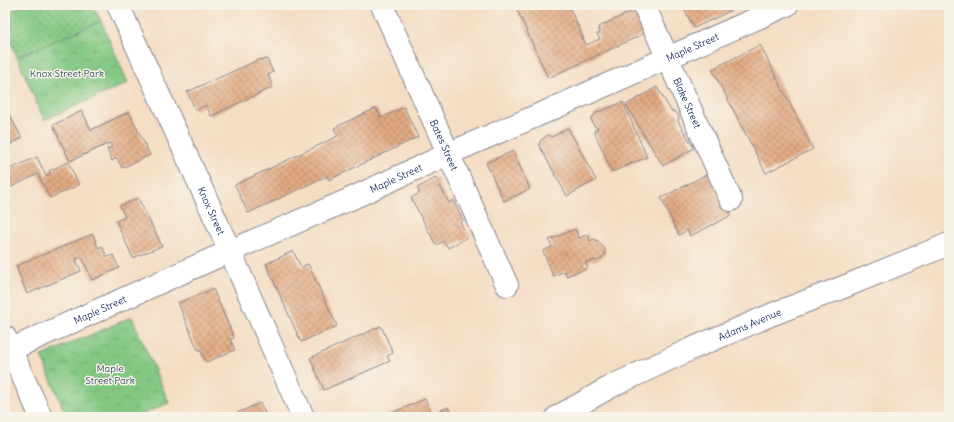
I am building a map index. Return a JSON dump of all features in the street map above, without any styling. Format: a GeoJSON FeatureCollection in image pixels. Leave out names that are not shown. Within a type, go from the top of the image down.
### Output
{"type":"FeatureCollection","features":[{"type":"Feature","properties":{"kind":"street","name":"Knox Street"},"geometry":{"type":"LineString","coordinates":[[118,5],[230,251],[303,417]]}},
{"type":"Feature","properties":{"kind":"street","name":"Bates Street"},"geometry":{"type":"LineString","coordinates":[[382,5],[506,285]]}},
{"type":"Feature","properties":{"kind":"street","name":"Blake Street"},"geometry":{"type":"LineString","coordinates":[[644,5],[731,200]]}},
{"type":"Feature","properties":{"kind":"street","name":"Maple Street"},"geometry":{"type":"LineString","coordinates":[[7,346],[348,200],[448,154],[787,5]]}},
{"type":"Feature","properties":{"kind":"street","name":"Adams Avenue"},"geometry":{"type":"LineString","coordinates":[[557,417],[612,386],[691,349],[773,314],[949,244]]}},
{"type":"Feature","properties":{"kind":"street"},"geometry":{"type":"LineString","coordinates":[[7,346],[41,417]]}},
{"type":"Feature","properties":{"kind":"green space"},"geometry":{"type":"Polygon","coordinates":[[[25,5],[93,5],[101,21],[17,57],[5,27],[5,13],[25,5]]]}},
{"type":"Feature","properties":{"kind":"green space","name":"Knox Street Park"},"geometry":{"type":"Polygon","coordinates":[[[101,21],[128,83],[44,120],[17,57],[101,21]]]}},
{"type":"Feature","properties":{"kind":"green space","name":"Maple Street Park"},"geometry":{"type":"Polygon","coordinates":[[[132,317],[169,403],[136,417],[67,417],[41,356],[132,317]]]}},
{"type":"Feature","properties":{"kind":"building"},"geometry":{"type":"Polygon","coordinates":[[[515,5],[572,5],[569,6],[586,45],[600,39],[597,34],[600,33],[598,27],[640,8],[650,31],[548,78],[515,5]]]}},
{"type":"Feature","properties":{"kind":"building"},"geometry":{"type":"Polygon","coordinates":[[[682,5],[732,5],[734,9],[694,28],[682,5]]]}},
{"type":"Feature","properties":{"kind":"building"},"geometry":{"type":"Polygon","coordinates":[[[760,45],[813,149],[766,173],[712,69],[760,45]]]}},
{"type":"Feature","properties":{"kind":"building"},"geometry":{"type":"Polygon","coordinates":[[[267,59],[273,72],[268,75],[273,87],[211,116],[206,105],[196,110],[187,92],[258,60],[267,59]]]}},
{"type":"Feature","properties":{"kind":"building"},"geometry":{"type":"Polygon","coordinates":[[[657,87],[671,111],[674,111],[679,116],[678,121],[694,148],[663,166],[626,105],[657,87]]]}},
{"type":"Feature","properties":{"kind":"building"},"geometry":{"type":"Polygon","coordinates":[[[623,102],[647,157],[612,172],[594,131],[598,128],[594,126],[591,119],[596,113],[623,102]]]}},
{"type":"Feature","properties":{"kind":"building"},"geometry":{"type":"Polygon","coordinates":[[[404,107],[418,137],[329,180],[327,176],[248,213],[235,185],[338,136],[334,128],[376,108],[381,118],[404,107]]]}},
{"type":"Feature","properties":{"kind":"building"},"geometry":{"type":"Polygon","coordinates":[[[82,111],[91,130],[129,112],[150,155],[122,168],[117,158],[112,161],[107,149],[112,147],[110,143],[70,161],[53,125],[82,111]]]}},
{"type":"Feature","properties":{"kind":"building"},"geometry":{"type":"Polygon","coordinates":[[[8,112],[22,138],[5,147],[5,114],[8,112]]]}},
{"type":"Feature","properties":{"kind":"building"},"geometry":{"type":"Polygon","coordinates":[[[568,128],[596,180],[567,196],[539,145],[541,140],[548,135],[552,137],[568,128]]]}},
{"type":"Feature","properties":{"kind":"building"},"geometry":{"type":"Polygon","coordinates":[[[513,151],[530,189],[504,201],[486,163],[513,151]]]}},
{"type":"Feature","properties":{"kind":"building"},"geometry":{"type":"Polygon","coordinates":[[[37,157],[46,176],[50,174],[49,171],[68,162],[79,185],[50,198],[38,174],[5,190],[5,171],[37,157]]]}},
{"type":"Feature","properties":{"kind":"building"},"geometry":{"type":"Polygon","coordinates":[[[721,167],[740,206],[730,211],[730,216],[690,236],[688,230],[679,235],[661,198],[721,167]]]}},
{"type":"Feature","properties":{"kind":"building"},"geometry":{"type":"Polygon","coordinates":[[[436,178],[449,203],[453,200],[463,220],[460,222],[468,237],[448,248],[444,241],[436,245],[411,198],[420,193],[417,188],[436,178]]]}},
{"type":"Feature","properties":{"kind":"building"},"geometry":{"type":"Polygon","coordinates":[[[138,198],[162,246],[133,258],[116,221],[125,217],[120,206],[138,198]]]}},
{"type":"Feature","properties":{"kind":"building"},"geometry":{"type":"Polygon","coordinates":[[[575,229],[579,238],[588,234],[590,241],[594,239],[599,242],[605,249],[605,255],[599,260],[585,262],[588,268],[566,276],[565,271],[553,276],[543,251],[552,247],[549,240],[575,229]]]}},
{"type":"Feature","properties":{"kind":"building"},"geometry":{"type":"Polygon","coordinates":[[[93,234],[98,248],[102,246],[107,257],[113,255],[119,268],[92,280],[82,257],[76,259],[81,271],[27,294],[16,266],[93,234]]]}},
{"type":"Feature","properties":{"kind":"building"},"geometry":{"type":"Polygon","coordinates":[[[293,251],[301,267],[308,264],[337,326],[301,342],[266,264],[293,251]]]}},
{"type":"Feature","properties":{"kind":"building"},"geometry":{"type":"Polygon","coordinates":[[[213,289],[234,338],[230,339],[235,350],[206,362],[200,349],[198,350],[178,303],[213,289]]]}},
{"type":"Feature","properties":{"kind":"building"},"geometry":{"type":"Polygon","coordinates":[[[381,326],[393,353],[387,356],[390,361],[324,390],[310,358],[381,326]]]}},
{"type":"Feature","properties":{"kind":"building"},"geometry":{"type":"Polygon","coordinates":[[[425,399],[432,414],[448,407],[452,417],[383,417],[425,399]]]}},
{"type":"Feature","properties":{"kind":"building"},"geometry":{"type":"Polygon","coordinates":[[[260,403],[267,417],[239,417],[237,413],[260,403]]]}}]}
